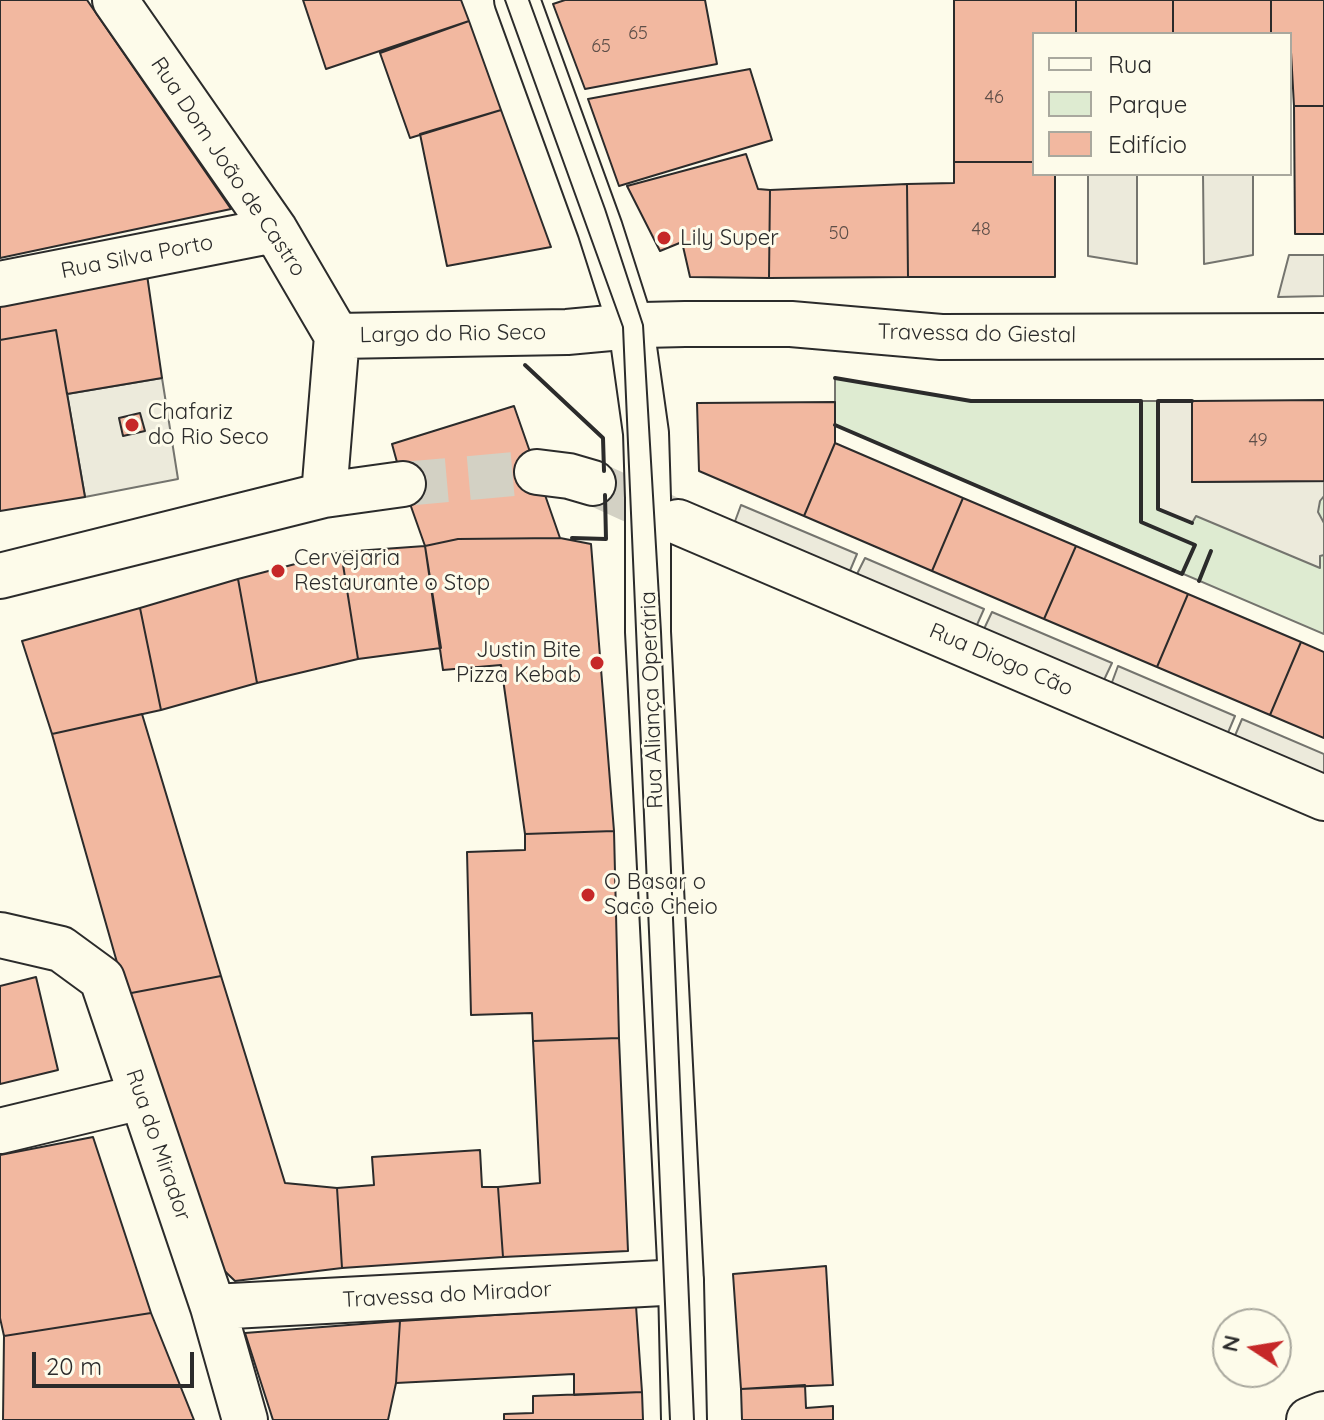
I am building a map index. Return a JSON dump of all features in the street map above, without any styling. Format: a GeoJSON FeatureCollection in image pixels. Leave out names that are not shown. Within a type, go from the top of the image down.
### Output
{"type":"FeatureCollection","features":[{"type":"Feature","properties":{"kind":"street","name":"Rua Dom João de Castro"},"geometry":{"type":"LineString","coordinates":[[115,0],[275,230],[337,336]]}},
{"type":"Feature","properties":{"kind":"street","name":"Rua Aliança Operária"},"geometry":{"type":"LineString","coordinates":[[517,0],[600,229],[631,326],[646,433],[648,632],[681,1282],[684,1420]]}},
{"type":"Feature","properties":{"kind":"street","name":"Rua Silva Porto"},"geometry":{"type":"LineString","coordinates":[[0,284],[275,230]]}},
{"type":"Feature","properties":{"kind":"street","name":"Travessa do Giestal"},"geometry":{"type":"LineString","coordinates":[[631,326],[791,324],[941,337],[1324,336]]}},
{"type":"Feature","properties":{"kind":"street","name":"Largo do Rio Seco"},"geometry":{"type":"LineString","coordinates":[[324,495],[337,336],[567,332],[631,326]]}},
{"type":"Feature","properties":{"kind":"street"},"geometry":{"type":"LineString","coordinates":[[537,472],[593,483]]}},
{"type":"Feature","properties":{"kind":"street"},"geometry":{"type":"LineString","coordinates":[[0,576],[324,495],[403,484]]}},
{"type":"Feature","properties":{"kind":"street","name":"Rua Diogo Cão"},"geometry":{"type":"LineString","coordinates":[[678,522],[1324,798]]}},
{"type":"Feature","properties":{"kind":"street","name":"Rua do Mirador"},"geometry":{"type":"LineString","coordinates":[[0,935],[61,949],[102,979],[213,1307],[245,1420]]}},
{"type":"Feature","properties":{"kind":"street"},"geometry":{"type":"LineString","coordinates":[[0,1131],[141,1097]]}},
{"type":"Feature","properties":{"kind":"street","name":"Travessa do Mirador"},"geometry":{"type":"LineString","coordinates":[[213,1307],[681,1282]]}},
{"type":"Feature","properties":{"kind":"street"},"geometry":{"type":"LineString","coordinates":[[1309,1420],[1324,1414]]}},
{"type":"Feature","properties":{"kind":"green space"},"geometry":{"type":"Polygon","coordinates":[[[835,378],[971,401],[1192,401],[1192,482],[1324,482],[1324,634],[835,425],[835,378]]]}},
{"type":"Feature","properties":{"kind":"shaded area"},"geometry":{"type":"Polygon","coordinates":[[[1088,176],[1137,176],[1137,264],[1088,256],[1088,176]]]}},
{"type":"Feature","properties":{"kind":"shaded area"},"geometry":{"type":"Polygon","coordinates":[[[1203,176],[1253,176],[1253,255],[1204,264],[1203,176]]]}},
{"type":"Feature","properties":{"kind":"shaded area"},"geometry":{"type":"Polygon","coordinates":[[[1289,255],[1324,255],[1324,296],[1278,297],[1289,255]]]}},
{"type":"Feature","properties":{"kind":"shaded area"},"geometry":{"type":"Polygon","coordinates":[[[162,378],[178,479],[85,497],[67,394],[162,378]]]}},
{"type":"Feature","properties":{"kind":"shaded area"},"geometry":{"type":"Polygon","coordinates":[[[1158,401],[1192,401],[1192,482],[1324,481],[1324,496],[1318,512],[1324,523],[1324,555],[1320,556],[1320,568],[1196,516],[1192,523],[1158,509],[1158,401]]]}},
{"type":"Feature","properties":{"kind":"shaded area"},"geometry":{"type":"Polygon","coordinates":[[[741,505],[857,554],[849,573],[734,524],[741,505]]]}},
{"type":"Feature","properties":{"kind":"shaded area"},"geometry":{"type":"Polygon","coordinates":[[[865,558],[984,609],[976,627],[856,576],[865,558]]]}},
{"type":"Feature","properties":{"kind":"shaded area"},"geometry":{"type":"Polygon","coordinates":[[[992,612],[1112,663],[1103,682],[983,631],[992,612]]]}},
{"type":"Feature","properties":{"kind":"shaded area"},"geometry":{"type":"Polygon","coordinates":[[[1118,666],[1235,716],[1227,735],[1111,685],[1118,666]]]}},
{"type":"Feature","properties":{"kind":"shaded area"},"geometry":{"type":"Polygon","coordinates":[[[1242,719],[1324,754],[1324,777],[1234,738],[1242,719]]]}},
{"type":"Feature","properties":{"kind":"building"},"geometry":{"type":"Polygon","coordinates":[[[0,0],[87,0],[231,209],[0,258],[0,0]]]}},
{"type":"Feature","properties":{"kind":"building"},"geometry":{"type":"Polygon","coordinates":[[[303,0],[461,0],[469,21],[326,69],[303,0]]]}},
{"type":"Feature","properties":{"kind":"building"},"geometry":{"type":"Polygon","coordinates":[[[565,0],[705,0],[717,64],[585,89],[553,4],[565,0]]]}},
{"type":"Feature","properties":{"kind":"building"},"geometry":{"type":"Polygon","coordinates":[[[954,0],[1076,0],[1076,32],[1032,32],[1032,162],[954,162],[954,0]]]}},
{"type":"Feature","properties":{"kind":"building"},"geometry":{"type":"Polygon","coordinates":[[[1076,0],[1173,0],[1173,32],[1076,32],[1076,0]]]}},
{"type":"Feature","properties":{"kind":"building"},"geometry":{"type":"Polygon","coordinates":[[[1173,0],[1271,0],[1271,32],[1173,32],[1173,0]]]}},
{"type":"Feature","properties":{"kind":"building"},"geometry":{"type":"Polygon","coordinates":[[[1271,0],[1324,0],[1324,106],[1294,106],[1292,32],[1271,32],[1271,0]]]}},
{"type":"Feature","properties":{"kind":"building"},"geometry":{"type":"Polygon","coordinates":[[[469,21],[501,110],[410,138],[380,53],[469,21]]]}},
{"type":"Feature","properties":{"kind":"building"},"geometry":{"type":"Polygon","coordinates":[[[750,69],[772,140],[619,186],[588,99],[750,69]]]}},
{"type":"Feature","properties":{"kind":"building"},"geometry":{"type":"Polygon","coordinates":[[[1294,106],[1324,106],[1324,234],[1295,234],[1294,106]]]}},
{"type":"Feature","properties":{"kind":"building"},"geometry":{"type":"Polygon","coordinates":[[[501,110],[551,247],[447,266],[420,134],[501,110]]]}},
{"type":"Feature","properties":{"kind":"building"},"geometry":{"type":"Polygon","coordinates":[[[746,154],[758,189],[770,190],[769,278],[690,277],[682,242],[660,251],[627,186],[746,154]]]}},
{"type":"Feature","properties":{"kind":"building"},"geometry":{"type":"Polygon","coordinates":[[[954,162],[1032,162],[1032,176],[1055,176],[1055,277],[908,277],[907,184],[954,183],[954,162]]]}},
{"type":"Feature","properties":{"kind":"building"},"geometry":{"type":"Polygon","coordinates":[[[907,184],[908,277],[769,278],[770,190],[907,184]]]}},
{"type":"Feature","properties":{"kind":"building"},"geometry":{"type":"Polygon","coordinates":[[[146,268],[162,378],[67,394],[56,330],[0,340],[0,299],[146,268]]]}},
{"type":"Feature","properties":{"kind":"building"},"geometry":{"type":"Polygon","coordinates":[[[56,330],[85,497],[0,511],[0,340],[56,330]]]}},
{"type":"Feature","properties":{"kind":"building"},"geometry":{"type":"Polygon","coordinates":[[[1324,400],[1324,481],[1192,482],[1192,401],[1324,400]]]}},
{"type":"Feature","properties":{"kind":"building"},"geometry":{"type":"Polygon","coordinates":[[[835,402],[835,443],[804,516],[699,471],[697,403],[835,402]]]}},
{"type":"Feature","properties":{"kind":"building"},"geometry":{"type":"Polygon","coordinates":[[[514,406],[560,538],[458,539],[425,546],[392,444],[514,406]]]}},
{"type":"Feature","properties":{"kind":"building","name":"Chafariz do Rio Seco"},"geometry":{"type":"Polygon","coordinates":[[[140,413],[145,431],[123,436],[119,418],[140,413]]]}},
{"type":"Feature","properties":{"kind":"building"},"geometry":{"type":"Polygon","coordinates":[[[835,443],[963,498],[932,571],[804,516],[835,443]]]}},
{"type":"Feature","properties":{"kind":"building"},"geometry":{"type":"Polygon","coordinates":[[[963,498],[1076,546],[1044,619],[932,571],[963,498]]]}},
{"type":"Feature","properties":{"kind":"building"},"geometry":{"type":"Polygon","coordinates":[[[560,538],[591,544],[614,831],[525,834],[501,665],[443,670],[425,546],[458,539],[560,538]]]}},
{"type":"Feature","properties":{"kind":"building"},"geometry":{"type":"Polygon","coordinates":[[[425,546],[441,648],[358,659],[341,552],[425,546]]]}},
{"type":"Feature","properties":{"kind":"building"},"geometry":{"type":"Polygon","coordinates":[[[1076,546],[1188,594],[1157,667],[1044,619],[1076,546]]]}},
{"type":"Feature","properties":{"kind":"building"},"geometry":{"type":"Polygon","coordinates":[[[341,552],[358,659],[257,683],[238,579],[341,552]]]}},
{"type":"Feature","properties":{"kind":"building"},"geometry":{"type":"Polygon","coordinates":[[[238,579],[257,683],[161,710],[140,608],[238,579]]]}},
{"type":"Feature","properties":{"kind":"building"},"geometry":{"type":"Polygon","coordinates":[[[1188,594],[1301,642],[1270,715],[1157,667],[1188,594]]]}},
{"type":"Feature","properties":{"kind":"building"},"geometry":{"type":"Polygon","coordinates":[[[140,608],[161,710],[52,734],[22,641],[140,608]]]}},
{"type":"Feature","properties":{"kind":"building"},"geometry":{"type":"Polygon","coordinates":[[[1301,642],[1324,652],[1324,738],[1270,715],[1301,642]]]}},
{"type":"Feature","properties":{"kind":"building"},"geometry":{"type":"Polygon","coordinates":[[[142,714],[221,976],[126,994],[52,734],[142,714]]]}},
{"type":"Feature","properties":{"kind":"building"},"geometry":{"type":"Polygon","coordinates":[[[614,831],[619,1038],[533,1041],[532,1013],[471,1015],[467,852],[525,850],[525,834],[614,831]]]}},
{"type":"Feature","properties":{"kind":"building"},"geometry":{"type":"Polygon","coordinates":[[[221,976],[285,1183],[337,1188],[342,1268],[235,1281],[209,1256],[126,994],[221,976]]]}},
{"type":"Feature","properties":{"kind":"building"},"geometry":{"type":"Polygon","coordinates":[[[36,977],[58,1070],[0,1084],[0,986],[36,977]]]}},
{"type":"Feature","properties":{"kind":"building"},"geometry":{"type":"Polygon","coordinates":[[[619,1038],[628,1251],[503,1257],[498,1187],[540,1183],[533,1041],[619,1038]]]}},
{"type":"Feature","properties":{"kind":"building"},"geometry":{"type":"Polygon","coordinates":[[[93,1137],[151,1313],[4,1336],[0,1318],[0,1155],[93,1137]]]}},
{"type":"Feature","properties":{"kind":"building"},"geometry":{"type":"Polygon","coordinates":[[[480,1150],[482,1187],[498,1187],[503,1257],[342,1268],[337,1188],[374,1185],[372,1157],[480,1150]]]}},
{"type":"Feature","properties":{"kind":"building"},"geometry":{"type":"Polygon","coordinates":[[[826,1266],[833,1385],[741,1389],[733,1274],[826,1266]]]}},
{"type":"Feature","properties":{"kind":"building"},"geometry":{"type":"Polygon","coordinates":[[[636,1306],[642,1392],[574,1395],[574,1374],[396,1383],[400,1321],[636,1306]]]}},
{"type":"Feature","properties":{"kind":"building"},"geometry":{"type":"Polygon","coordinates":[[[151,1313],[194,1420],[3,1420],[4,1336],[151,1313]]]}},
{"type":"Feature","properties":{"kind":"building"},"geometry":{"type":"Polygon","coordinates":[[[400,1321],[396,1383],[388,1420],[273,1420],[245,1333],[400,1321]]]}},
{"type":"Feature","properties":{"kind":"building"},"geometry":{"type":"Polygon","coordinates":[[[805,1385],[806,1408],[833,1406],[833,1420],[742,1420],[741,1389],[805,1385]]]}},
{"type":"Feature","properties":{"kind":"building"},"geometry":{"type":"Polygon","coordinates":[[[642,1392],[643,1420],[504,1420],[504,1414],[533,1413],[533,1396],[642,1392]]]}},
{"type":"Feature","properties":{"kind":"tunnel"},"geometry":{"type":"LineString","coordinates":[[403,484],[537,472]]}},
{"type":"Feature","properties":{"kind":"tunnel"},"geometry":{"type":"LineString","coordinates":[[593,483],[678,522]]}},
{"type":"Feature","properties":{"kind":"tram line"},"geometry":{"type":"LineString","coordinates":[[505,0],[623,327],[670,1420]]}},
{"type":"Feature","properties":{"kind":"tram line"},"geometry":{"type":"LineString","coordinates":[[529,0],[605,209],[643,325],[661,632],[694,1420]]}},
{"type":"Feature","properties":{"kind":"wall"},"geometry":{"type":"LineString","coordinates":[[525,365],[603,438],[604,471]]}},
{"type":"Feature","properties":{"kind":"wall"},"geometry":{"type":"LineString","coordinates":[[835,378],[971,401],[1141,401],[1141,522],[1195,545],[1182,574],[835,425]]}},
{"type":"Feature","properties":{"kind":"wall"},"geometry":{"type":"LineString","coordinates":[[1192,401],[1158,401],[1158,509],[1192,523]]}},
{"type":"Feature","properties":{"kind":"wall"},"geometry":{"type":"LineString","coordinates":[[572,538],[606,539],[605,495]]}},
{"type":"Feature","properties":{"kind":"wall"},"geometry":{"type":"LineString","coordinates":[[1199,581],[1211,551]]}},
{"type":"Feature","properties":{"kind":"place","name":"Lily Super"},"geometry":{"type":"Point","coordinates":[664,238]}},
{"type":"Feature","properties":{"kind":"place","name":"Chafariz do Rio Seco"},"geometry":{"type":"Point","coordinates":[132,425]}},
{"type":"Feature","properties":{"kind":"place","name":"Cervejaria Restaurante o Stop"},"geometry":{"type":"Point","coordinates":[278,571]}},
{"type":"Feature","properties":{"kind":"place","name":"Justin Bite Pizza Kebab"},"geometry":{"type":"Point","coordinates":[597,663]}},
{"type":"Feature","properties":{"kind":"place","name":"O Basar o Saco Cheio"},"geometry":{"type":"Point","coordinates":[588,895]}}]}
